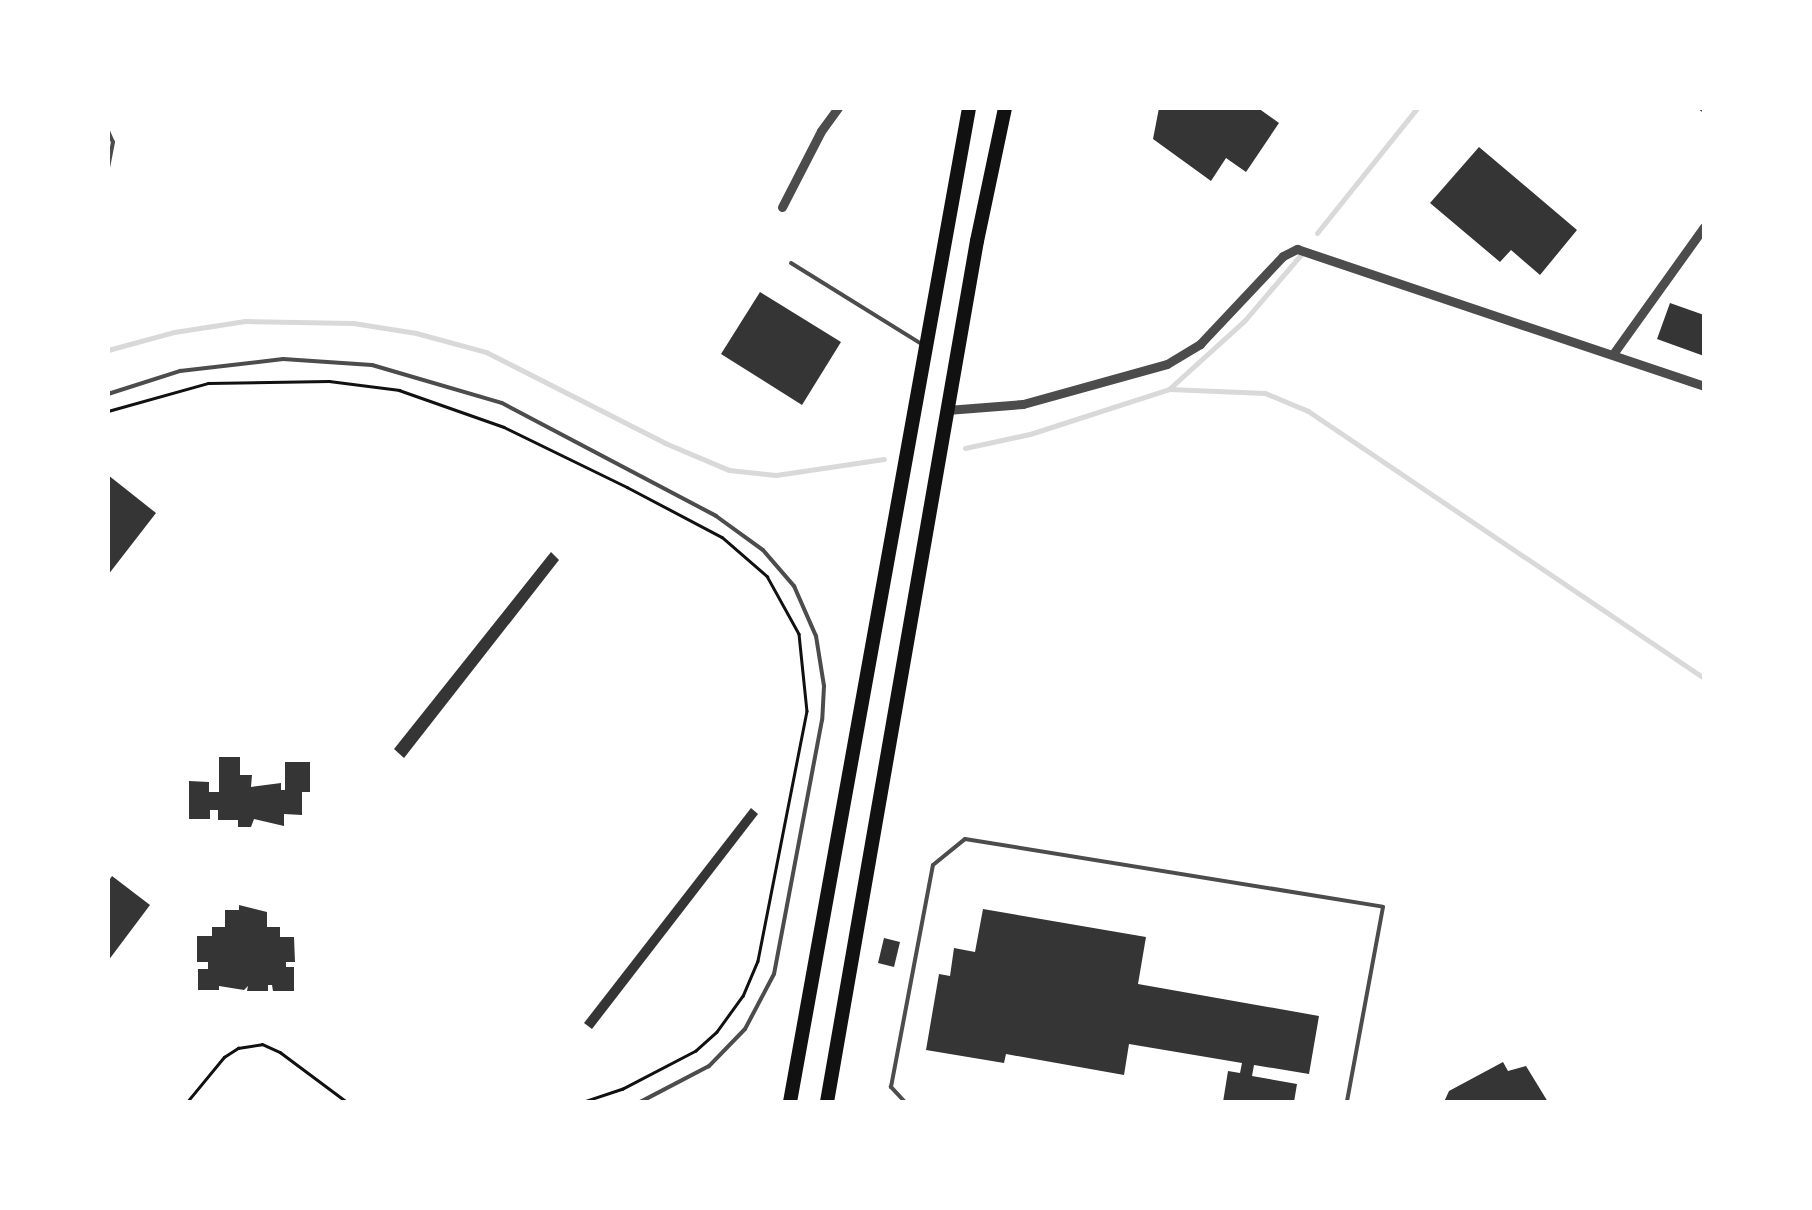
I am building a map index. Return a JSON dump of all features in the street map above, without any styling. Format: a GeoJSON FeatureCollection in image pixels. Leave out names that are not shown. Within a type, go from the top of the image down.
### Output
{"type":"FeatureCollection","features":[{"type":"Feature","properties":{"kind":"highway"},"geometry":{"type":"LineString","coordinates":[[790,1102],[969,108]]}},
{"type":"Feature","properties":{"kind":"highway"},"geometry":{"type":"LineString","coordinates":[[827,1102],[947,410],[1004,108]]}},
{"type":"Feature","properties":{"kind":"street"},"geometry":{"type":"LineString","coordinates":[[782,208],[820,132],[838,108]]}},
{"type":"Feature","properties":{"kind":"street"},"geometry":{"type":"LineString","coordinates":[[1612,354],[1704,228]]}},
{"type":"Feature","properties":{"kind":"street"},"geometry":{"type":"LineString","coordinates":[[947,410],[1023,404],[1167,364],[1200,344],[1292,249],[1704,386]]}},
{"type":"Feature","properties":{"kind":"lane"},"geometry":{"type":"LineString","coordinates":[[108,131],[113,142],[108,168]]}},
{"type":"Feature","properties":{"kind":"lane"},"geometry":{"type":"LineString","coordinates":[[791,264],[924,346]]}},
{"type":"Feature","properties":{"kind":"lane"},"geometry":{"type":"LineString","coordinates":[[108,394],[180,371],[284,359],[372,365],[502,404],[554,430],[716,516],[763,550],[794,586],[816,636],[824,686],[774,974],[758,1011],[729,1046],[691,1079],[640,1102]]}},
{"type":"Feature","properties":{"kind":"lane"},"geometry":{"type":"LineString","coordinates":[[906,1102],[892,1087],[932,864],[965,839],[1383,907],[1348,1102]]}},
{"type":"Feature","properties":{"kind":"path"},"geometry":{"type":"LineString","coordinates":[[108,411],[208,383],[329,381],[399,390],[504,426],[627,487],[722,536],[767,576],[799,634],[808,711],[758,961],[744,996],[717,1032],[696,1050],[623,1090],[584,1102]]}},
{"type":"Feature","properties":{"kind":"path"},"geometry":{"type":"LineString","coordinates":[[187,1102],[224,1057],[238,1048],[262,1044],[280,1052],[348,1102]]}},
{"type":"Feature","properties":{"kind":"building"},"geometry":{"type":"Polygon","coordinates":[[[1159,108],[1258,108],[1279,123],[1246,172],[1226,158],[1211,181],[1153,139],[1159,108]]]}},
{"type":"Feature","properties":{"kind":"building"},"geometry":{"type":"Polygon","coordinates":[[[1479,147],[1577,230],[1540,275],[1511,250],[1500,262],[1430,203],[1479,147]]]}},
{"type":"Feature","properties":{"kind":"building"},"geometry":{"type":"Polygon","coordinates":[[[760,292],[841,342],[802,405],[721,354],[760,292]]]}},
{"type":"Feature","properties":{"kind":"building"},"geometry":{"type":"Polygon","coordinates":[[[1670,303],[1704,315],[1704,356],[1657,339],[1670,303]]]}},
{"type":"Feature","properties":{"kind":"building"},"geometry":{"type":"Polygon","coordinates":[[[108,475],[156,513],[108,575],[108,475]]]}},
{"type":"Feature","properties":{"kind":"building"},"geometry":{"type":"Polygon","coordinates":[[[551,552],[559,560],[404,758],[394,749],[551,552]]]}},
{"type":"Feature","properties":{"kind":"building"},"geometry":{"type":"Polygon","coordinates":[[[219,757],[240,757],[240,775],[252,775],[251,787],[281,783],[281,790],[285,790],[285,762],[310,762],[310,792],[302,792],[302,815],[284,814],[284,826],[254,819],[251,827],[238,827],[238,820],[218,820],[218,810],[210,810],[210,819],[189,819],[189,781],[209,782],[209,792],[219,792],[219,757]]]}},
{"type":"Feature","properties":{"kind":"building"},"geometry":{"type":"Polygon","coordinates":[[[751,808],[758,814],[592,1029],[584,1023],[751,808]]]}},
{"type":"Feature","properties":{"kind":"building"},"geometry":{"type":"Polygon","coordinates":[[[112,876],[150,905],[108,961],[108,882],[112,876]]]}},
{"type":"Feature","properties":{"kind":"building"},"geometry":{"type":"Polygon","coordinates":[[[239,905],[267,912],[267,927],[280,927],[280,937],[294,937],[295,962],[286,962],[286,967],[294,967],[294,991],[273,991],[272,985],[268,985],[268,991],[247,991],[248,986],[244,990],[219,986],[219,990],[198,990],[198,969],[208,969],[208,962],[197,962],[197,936],[212,936],[212,927],[225,927],[225,910],[239,910],[239,905]]]}},
{"type":"Feature","properties":{"kind":"building"},"geometry":{"type":"Polygon","coordinates":[[[983,909],[1146,937],[1138,984],[1319,1016],[1309,1074],[1254,1065],[1252,1076],[1297,1084],[1294,1102],[1223,1102],[1228,1071],[1240,1073],[1242,1063],[1129,1044],[1124,1075],[1006,1054],[1004,1063],[926,1050],[939,974],[950,976],[954,948],[975,952],[983,909]]]}},
{"type":"Feature","properties":{"kind":"building"},"geometry":{"type":"Polygon","coordinates":[[[884,938],[900,942],[894,967],[878,963],[884,938]]]}},
{"type":"Feature","properties":{"kind":"building"},"geometry":{"type":"Polygon","coordinates":[[[1503,1062],[1508,1071],[1526,1066],[1548,1102],[1444,1102],[1449,1091],[1503,1062]]]}},
{"type":"Feature","properties":{"kind":"waterway"},"geometry":{"type":"LineString","coordinates":[[1317,233],[1417,108]]}},
{"type":"Feature","properties":{"kind":"waterway"},"geometry":{"type":"LineString","coordinates":[[965,448],[1030,434],[1169,389],[1245,320],[1303,252]]}},
{"type":"Feature","properties":{"kind":"waterway"},"geometry":{"type":"LineString","coordinates":[[108,350],[174,332],[245,321],[353,323],[416,333],[486,352],[665,443],[729,470],[776,475],[884,459]]}},
{"type":"Feature","properties":{"kind":"waterway"},"geometry":{"type":"LineString","coordinates":[[1169,389],[1265,393],[1308,411],[1704,678]]}}]}
